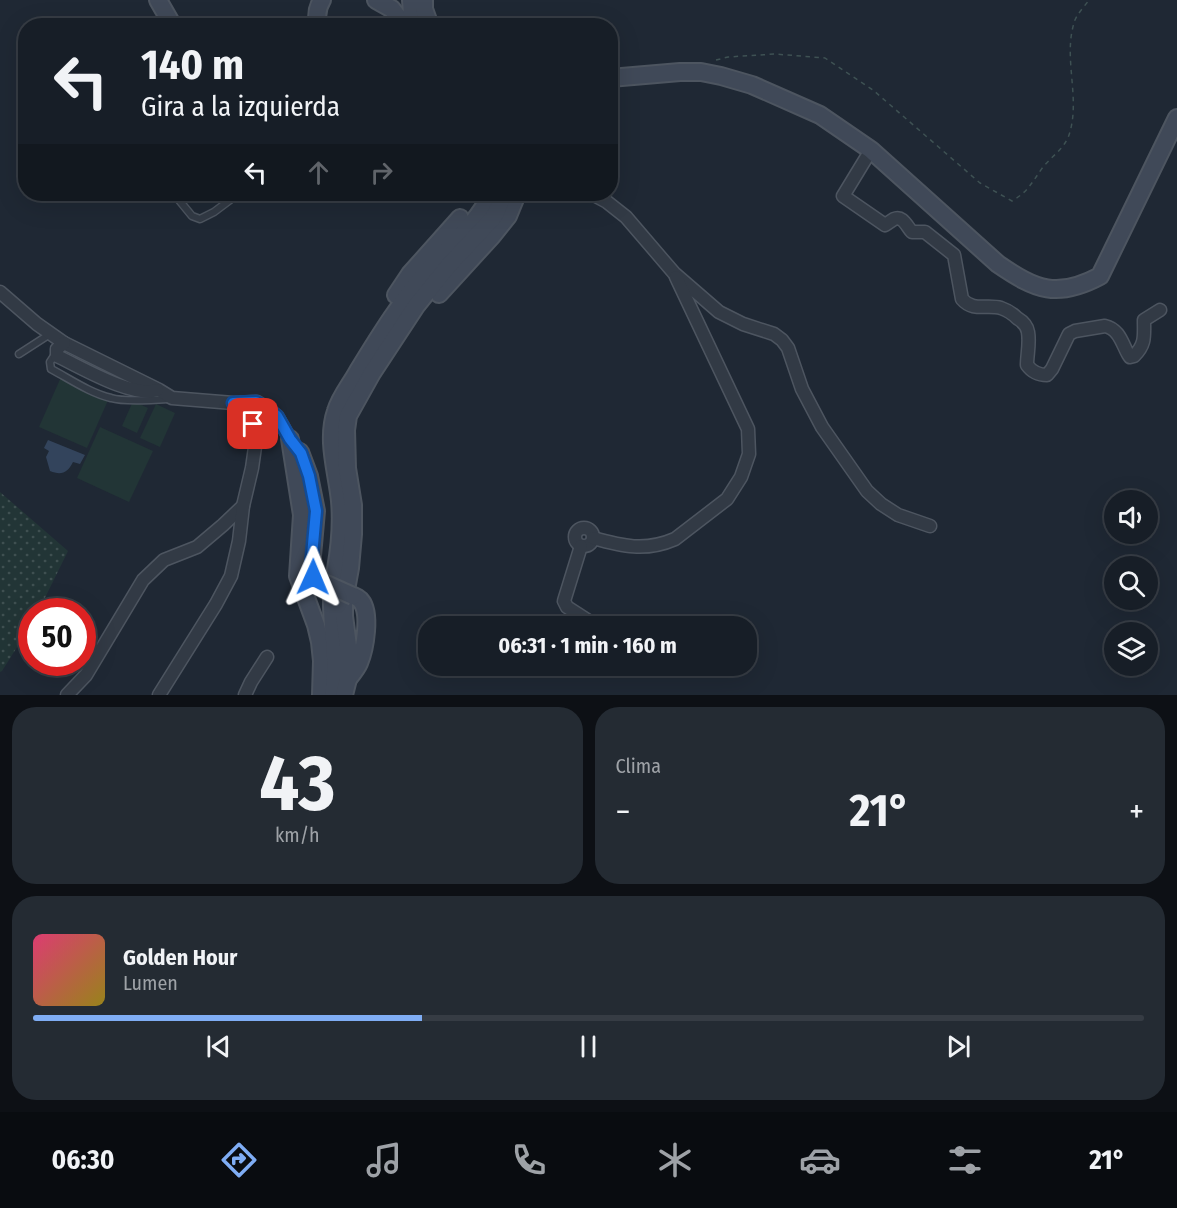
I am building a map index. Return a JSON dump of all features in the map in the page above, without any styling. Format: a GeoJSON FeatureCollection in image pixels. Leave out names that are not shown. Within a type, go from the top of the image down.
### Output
{"type":"FeatureCollection","features":[{"type":"Feature","properties":{"kind":"main road"},"geometry":{"type":"LineString","coordinates":[[158,0],[168,18]]}},
{"type":"Feature","properties":{"kind":"main road"},"geometry":{"type":"LineString","coordinates":[[317,18],[322,0]]}},
{"type":"Feature","properties":{"kind":"main road"},"geometry":{"type":"LineString","coordinates":[[376,0],[392,9],[399,18]]}},
{"type":"Feature","properties":{"kind":"main road"},"geometry":{"type":"LineString","coordinates":[[411,0],[414,18]]}},
{"type":"Feature","properties":{"kind":"main road"},"geometry":{"type":"LineString","coordinates":[[424,0],[427,18]]}},
{"type":"Feature","properties":{"kind":"main road"},"geometry":{"type":"LineString","coordinates":[[618,77],[702,72],[752,85],[820,115],[871,150],[998,264],[1014,275],[1043,289],[1073,288],[1100,276],[1177,118]]}},
{"type":"Feature","properties":{"kind":"main road"},"geometry":{"type":"LineString","coordinates":[[383,332],[383,318],[410,274],[474,201]]}},
{"type":"Feature","properties":{"kind":"main road"},"geometry":{"type":"LineString","coordinates":[[333,695],[336,662],[332,591],[341,535],[340,500],[332,447],[333,426],[338,406],[412,289],[480,213],[487,201]]}},
{"type":"Feature","properties":{"kind":"main road"},"geometry":{"type":"LineString","coordinates":[[346,687],[348,646],[344,601],[353,534],[347,468],[348,416],[401,328],[433,285],[492,219],[501,201]]}},
{"type":"Feature","properties":{"kind":"main road"},"geometry":{"type":"LineString","coordinates":[[401,328],[417,319],[492,236],[508,216],[514,201]]}},
{"type":"Feature","properties":{"kind":"main road"},"geometry":{"type":"LineString","coordinates":[[290,439],[301,453],[314,498],[316,519],[312,575],[315,579],[361,600],[366,612],[366,631],[359,663],[346,687]]}},
{"type":"Feature","properties":{"kind":"main road"},"geometry":{"type":"LineString","coordinates":[[290,439],[302,515],[298,576],[320,642],[321,695]]}},
{"type":"Feature","properties":{"kind":"street"},"geometry":{"type":"LineString","coordinates":[[871,150],[843,196],[885,225],[894,219],[899,219],[905,222],[912,232],[925,232],[954,255],[964,302],[976,308],[1006,310],[1028,329],[1027,365],[1033,372],[1047,375],[1069,334],[1085,329],[1105,326],[1114,329],[1130,357],[1134,356],[1138,353],[1144,340],[1144,320],[1160,310]]}},
{"type":"Feature","properties":{"kind":"street"},"geometry":{"type":"LineString","coordinates":[[605,201],[626,216],[674,273],[719,312],[743,324],[774,334],[782,340],[788,348],[802,389],[822,427],[867,491],[898,515],[930,526]]}},
{"type":"Feature","properties":{"kind":"street"},"geometry":{"type":"LineString","coordinates":[[580,616],[567,608],[564,601],[581,546],[588,546],[593,538],[635,548],[666,543],[675,539],[727,499],[741,477],[749,454],[748,429],[674,273]]}},
{"type":"Feature","properties":{"kind":"street"},"geometry":{"type":"LineString","coordinates":[[0,292],[37,324],[64,343],[172,398],[233,403],[256,402],[277,416],[290,439]]}},
{"type":"Feature","properties":{"kind":"street"},"geometry":{"type":"LineString","coordinates":[[64,343],[57,349],[57,356],[123,387],[145,392],[159,390]]}},
{"type":"Feature","properties":{"kind":"street"},"geometry":{"type":"LineString","coordinates":[[159,695],[231,576],[256,440],[250,414],[246,409],[233,403]]}},
{"type":"Feature","properties":{"kind":"street"},"geometry":{"type":"LineString","coordinates":[[67,695],[86,675],[142,580],[164,560],[196,547],[243,506]]}},
{"type":"Feature","properties":{"kind":"street"},"geometry":{"type":"LineString","coordinates":[[245,695],[267,657]]}},
{"type":"Feature","properties":{"kind":"lane"},"geometry":{"type":"LineString","coordinates":[[180,201],[192,216],[200,219],[229,201]]}},
{"type":"Feature","properties":{"kind":"lane"},"geometry":{"type":"LineString","coordinates":[[19,354],[51,334]]}},
{"type":"Feature","properties":{"kind":"lane"},"geometry":{"type":"LineString","coordinates":[[57,356],[54,356],[50,362],[51,369],[112,399],[172,398]]}},
{"type":"Feature","properties":{"kind":"path"},"geometry":{"type":"LineString","coordinates":[[709,63],[728,57],[775,54],[825,58],[873,90],[980,183],[1012,201],[1032,185],[1044,166],[1062,149],[1070,134],[1073,110],[1070,38],[1074,21],[1089,0]]}},
{"type":"Feature","properties":{"kind":"shaded area"},"geometry":{"type":"Polygon","coordinates":[[[61,377],[109,398],[87,448],[39,427],[61,377]]]}},
{"type":"Feature","properties":{"kind":"shaded area"},"geometry":{"type":"Polygon","coordinates":[[[133,401],[148,408],[137,433],[122,426],[133,401]]]}},
{"type":"Feature","properties":{"kind":"shaded area"},"geometry":{"type":"Polygon","coordinates":[[[156,404],[175,413],[160,447],[140,438],[156,404]]]}},
{"type":"Feature","properties":{"kind":"shaded area"},"geometry":{"type":"Polygon","coordinates":[[[100,427],[153,451],[129,502],[77,478],[100,427]]]}},
{"type":"Feature","properties":{"kind":"shaded area"},"geometry":{"type":"Polygon","coordinates":[[[0,492],[68,551],[45,598],[18,598],[18,646],[0,672],[0,492]]]}},
{"type":"Feature","properties":{"kind":"water"},"geometry":{"type":"Polygon","coordinates":[[[48,440],[85,455],[80,464],[73,462],[67,471],[61,473],[50,471],[46,457],[49,451],[44,448],[48,440]]]}},
{"type":"Feature","properties":{"kind":"route"},"geometry":{"type":"LineString","coordinates":[[253,424],[246,409],[233,403],[256,402],[267,408],[277,416],[301,453],[309,476],[316,511],[311,567],[313,577]]}}]}
